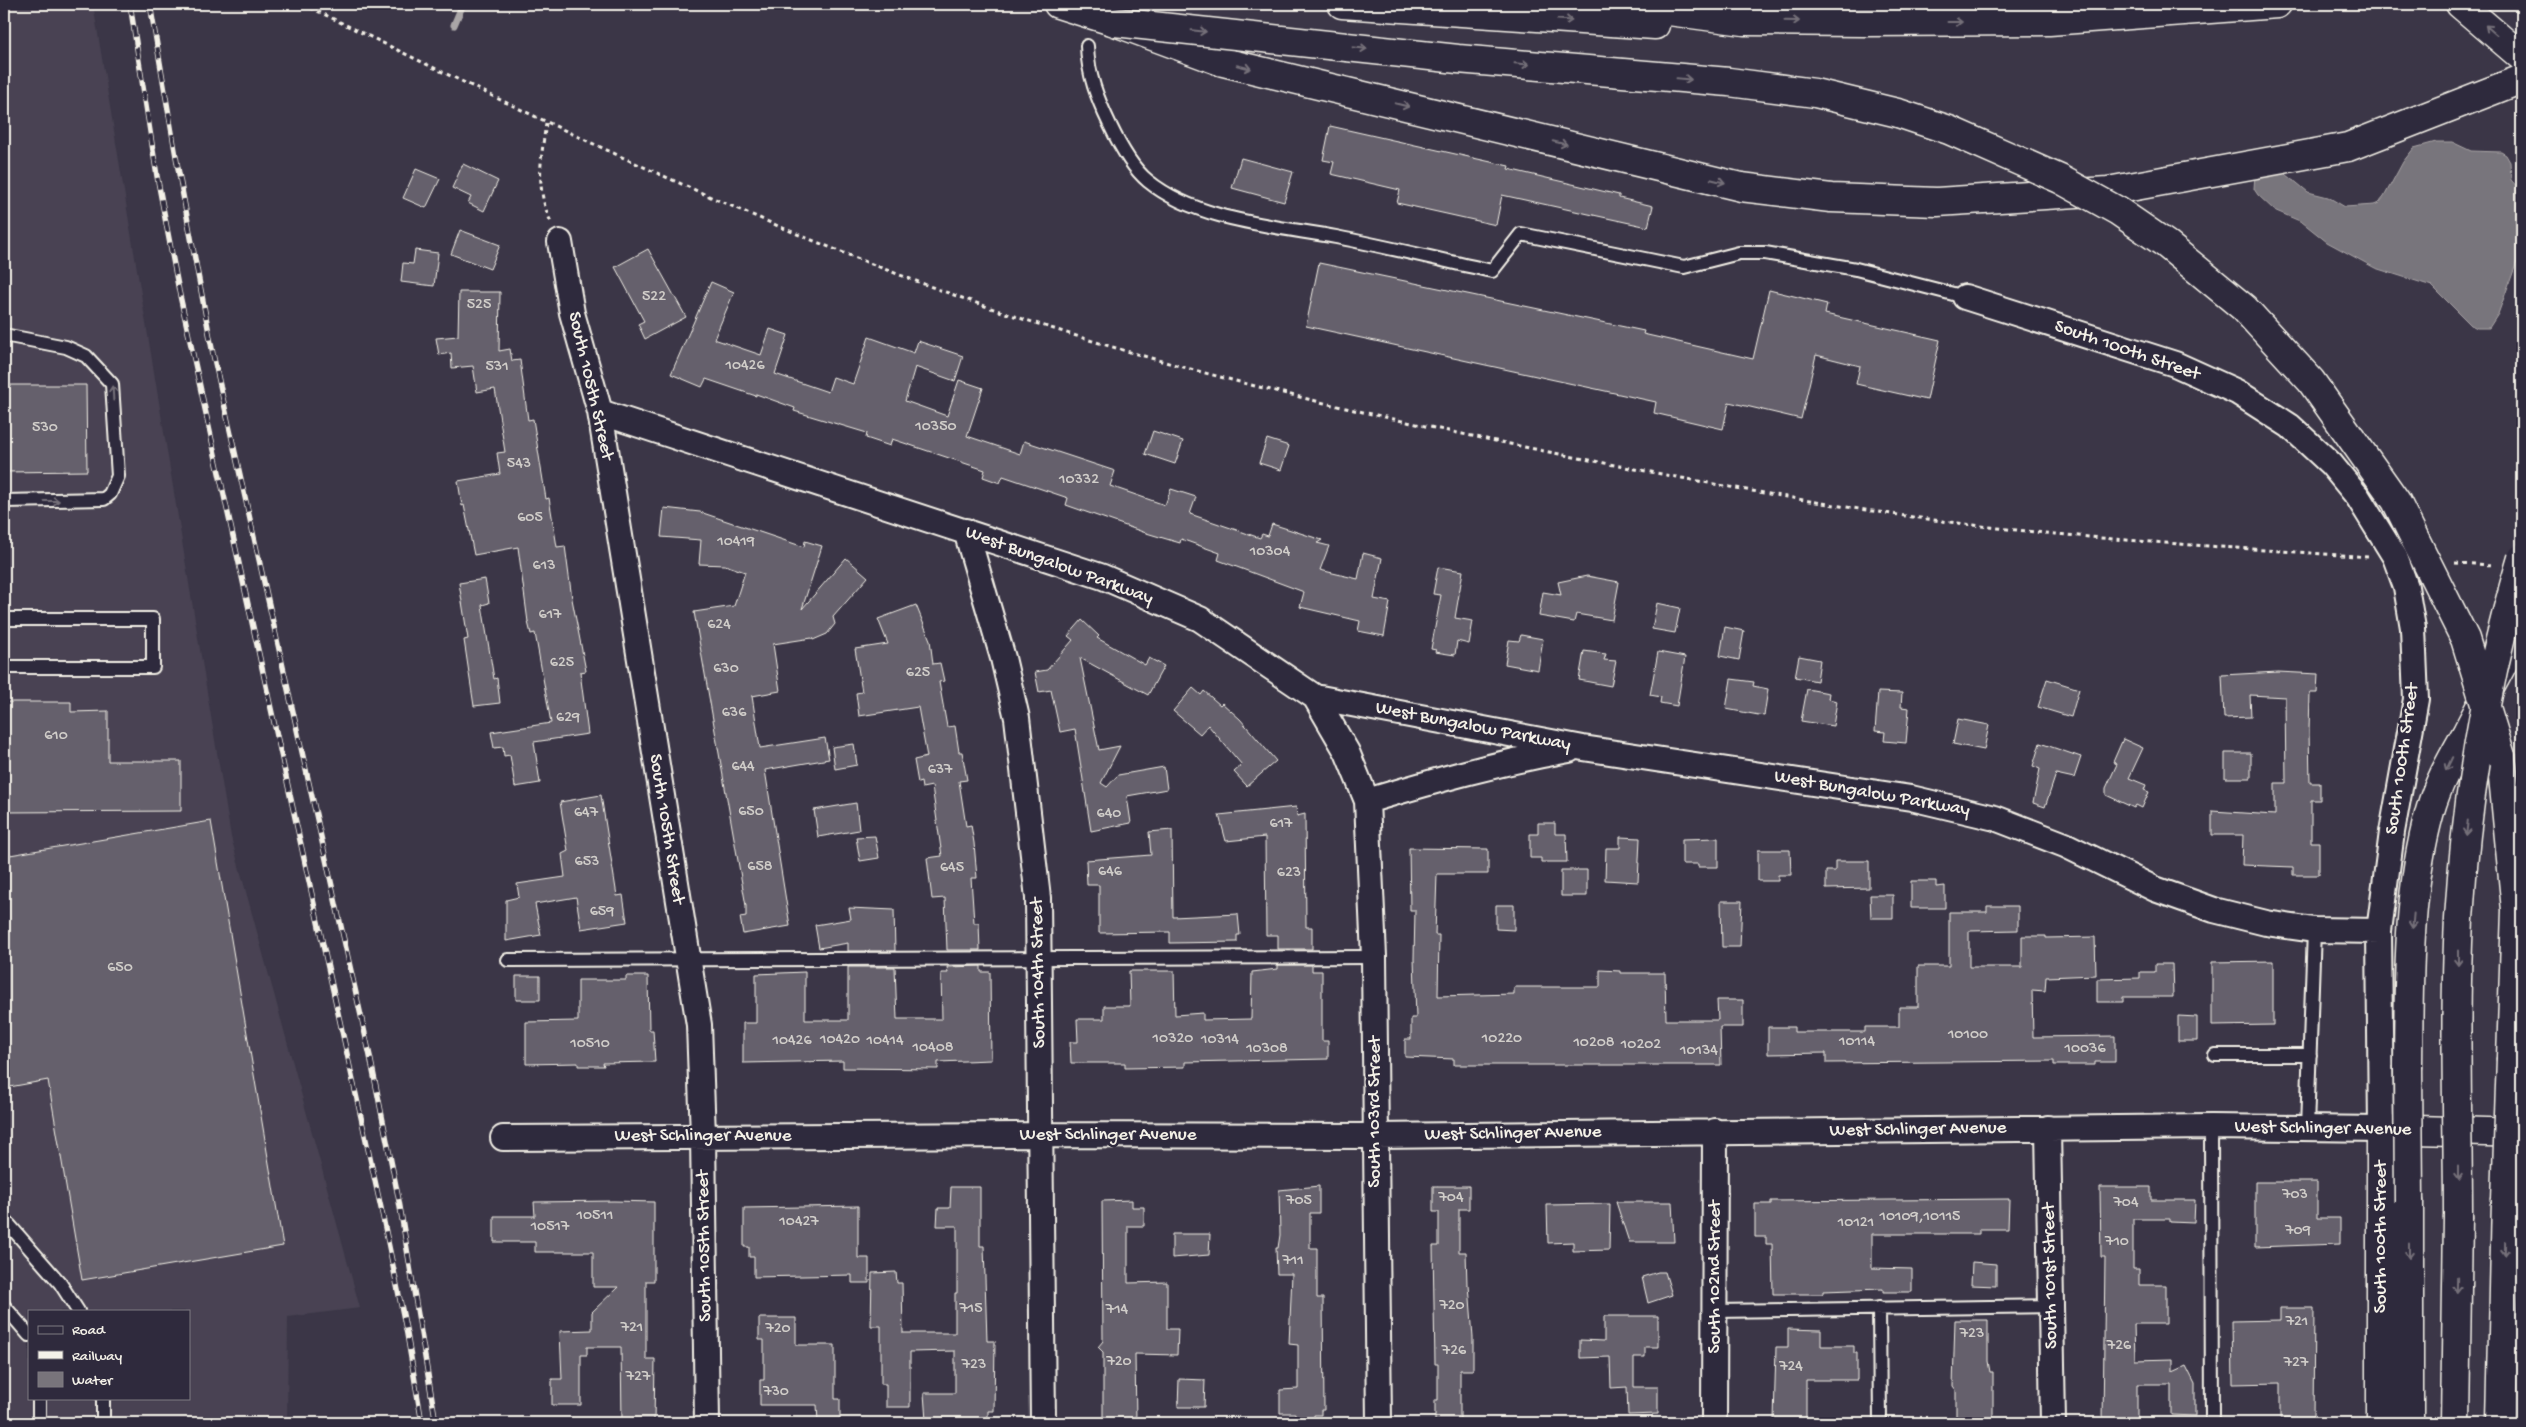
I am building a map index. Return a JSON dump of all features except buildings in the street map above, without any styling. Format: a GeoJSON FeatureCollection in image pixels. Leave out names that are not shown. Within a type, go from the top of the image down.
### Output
{"type":"FeatureCollection","features":[{"type":"Feature","properties":{"kind":"main road"},"geometry":{"type":"LineString","coordinates":[[1058,4],[1115,22],[1223,62],[1741,187],[1831,198],[1937,202],[2108,191],[2348,147],[2522,79]]}},
{"type":"Feature","properties":{"kind":"main road"},"geometry":{"type":"LineString","coordinates":[[1342,4],[1630,24],[1688,24],[1744,21],[2049,21],[2277,4]]}},
{"type":"Feature","properties":{"kind":"main road"},"geometry":{"type":"LineString","coordinates":[[1616,4],[1744,21]]}},
{"type":"Feature","properties":{"kind":"main road"},"geometry":{"type":"LineString","coordinates":[[2460,4],[2522,57]]}},
{"type":"Feature","properties":{"kind":"main road"},"geometry":{"type":"LineString","coordinates":[[1115,22],[1458,59],[1739,83],[1815,92],[1874,106],[1949,130],[2060,179],[2124,215],[2166,244],[2244,308],[2311,381],[2396,500],[2466,639],[2502,756],[2516,910],[2500,1423]]}},
{"type":"Feature","properties":{"kind":"main road"},"geometry":{"type":"LineString","coordinates":[[2455,1423],[2458,1218],[2458,947],[2464,856],[2472,783],[2483,720],[2510,598],[2513,561]]}},
{"type":"Feature","properties":{"kind":"main road"},"geometry":{"type":"LineString","coordinates":[[2409,1423],[2409,978],[2413,917],[2422,847],[2430,810],[2451,759],[2522,628]]}},
{"type":"Feature","properties":{"kind":"main road","name":"West Schlinger Avenue"},"geometry":{"type":"LineString","coordinates":[[2381,1129],[2522,1133]]}},
{"type":"Feature","properties":{"kind":"main road","name":"South 100th Street"},"geometry":{"type":"LineString","coordinates":[[2381,1129],[2381,1423]]}},
{"type":"Feature","properties":{"kind":"street","name":"South 105th Street"},"geometry":{"type":"LineString","coordinates":[[560,242],[572,313],[600,412],[698,1025],[703,1136],[707,1423]]}},
{"type":"Feature","properties":{"kind":"street","name":"South 100th Street"},"geometry":{"type":"LineString","coordinates":[[1965,296],[2175,364],[2237,392],[2290,426],[2331,464],[2358,497],[2394,557],[2406,587],[2414,628],[2416,699],[2392,832],[2378,931],[2381,1129]]}},
{"type":"Feature","properties":{"kind":"street","name":"West Bungalow Parkway"},"geometry":{"type":"LineString","coordinates":[[600,412],[1103,577],[1200,619],[1315,697],[1583,748],[1911,798],[1995,818],[2065,845],[2155,889],[2214,910],[2266,923],[2314,930],[2378,931]]}},
{"type":"Feature","properties":{"kind":"street","name":"South 104th Street"},"geometry":{"type":"LineString","coordinates":[[966,531],[1003,658],[1016,718],[1038,898],[1043,1423]]}},
{"type":"Feature","properties":{"kind":"street","name":"South 103rd Street"},"geometry":{"type":"LineString","coordinates":[[1315,697],[1347,752],[1367,801],[1374,957],[1379,1423]]}},
{"type":"Feature","properties":{"kind":"street"},"geometry":{"type":"LineString","coordinates":[[1367,801],[1452,775],[1514,760],[1583,748]]}},
{"type":"Feature","properties":{"kind":"street","name":"West Schlinger Avenue"},"geometry":{"type":"LineString","coordinates":[[503,1138],[1041,1135],[1375,1136],[2211,1127],[2381,1129]]}},
{"type":"Feature","properties":{"kind":"street","name":"South 101st Street"},"geometry":{"type":"LineString","coordinates":[[2048,1128],[2053,1423]]}},
{"type":"Feature","properties":{"kind":"street","name":"South 102nd Street"},"geometry":{"type":"LineString","coordinates":[[1714,1423],[1715,1131]]}},
{"type":"Feature","properties":{"kind":"lane"},"geometry":{"type":"LineString","coordinates":[[1087,46],[1092,86],[1120,145],[1148,181],[1178,200],[1203,210],[1259,224],[1338,238],[1492,271],[1521,234],[1684,267],[1739,253],[1765,253],[1856,269],[1965,296]]}},
{"type":"Feature","properties":{"kind":"lane"},"geometry":{"type":"LineString","coordinates":[[4,335],[66,347],[86,356],[106,376],[112,384],[118,476],[110,494],[104,499],[4,501]]}},
{"type":"Feature","properties":{"kind":"lane"},"geometry":{"type":"LineString","coordinates":[[4,619],[153,619],[153,667],[4,667]]}},
{"type":"Feature","properties":{"kind":"lane"},"geometry":{"type":"LineString","coordinates":[[2307,1128],[2314,930]]}},
{"type":"Feature","properties":{"kind":"lane"},"geometry":{"type":"LineString","coordinates":[[508,960],[1039,960],[1374,957]]}},
{"type":"Feature","properties":{"kind":"lane"},"geometry":{"type":"LineString","coordinates":[[2215,1055],[2310,1055]]}},
{"type":"Feature","properties":{"kind":"lane"},"geometry":{"type":"LineString","coordinates":[[2211,1127],[2212,1423]]}},
{"type":"Feature","properties":{"kind":"lane"},"geometry":{"type":"LineString","coordinates":[[4,1219],[60,1283],[77,1310]]}},
{"type":"Feature","properties":{"kind":"lane"},"geometry":{"type":"LineString","coordinates":[[4,1306],[28,1334]]}},
{"type":"Feature","properties":{"kind":"lane"},"geometry":{"type":"LineString","coordinates":[[1715,1311],[2052,1306]]}},
{"type":"Feature","properties":{"kind":"lane"},"geometry":{"type":"LineString","coordinates":[[1879,1308],[1880,1423]]}},
{"type":"Feature","properties":{"kind":"lane"},"geometry":{"type":"LineString","coordinates":[[39,1400],[39,1423]]}},
{"type":"Feature","properties":{"kind":"lane"},"geometry":{"type":"LineString","coordinates":[[103,1400],[103,1423]]}},
{"type":"Feature","properties":{"kind":"path"},"geometry":{"type":"LineString","coordinates":[[303,4],[546,123],[766,223],[888,271],[1019,318],[1155,358],[1292,395],[1506,443],[1675,477],[1841,506],[2063,535],[2376,558]]}},
{"type":"Feature","properties":{"kind":"path"},"geometry":{"type":"LineString","coordinates":[[546,123],[539,170],[543,205],[560,242]]}},
{"type":"Feature","properties":{"kind":"path"},"geometry":{"type":"LineString","coordinates":[[2454,563],[2513,561]]}},
{"type":"Feature","properties":{"kind":"shaded area"},"geometry":{"type":"Polygon","coordinates":[[[4,4],[93,4],[231,837],[360,1308],[288,1317],[287,1423],[4,1423],[4,4]]]}},
{"type":"Feature","properties":{"kind":"water"},"geometry":{"type":"Polygon","coordinates":[[[2436,142],[2452,142],[2471,151],[2501,152],[2506,155],[2510,162],[2511,180],[2522,192],[2522,248],[2498,314],[2489,328],[2477,328],[2471,325],[2432,286],[2375,268],[2327,242],[2302,222],[2274,210],[2254,189],[2255,174],[2281,170],[2308,192],[2328,197],[2345,207],[2374,205],[2379,203],[2384,197],[2403,162],[2414,148],[2436,142]]]}},
{"type":"Feature","properties":{"kind":"waterway"},"geometry":{"type":"LineString","coordinates":[[454,25],[463,4]]}},
{"type":"Feature","properties":{"kind":"railway"},"geometry":{"type":"LineString","coordinates":[[130,4],[157,176],[179,291],[381,1208],[407,1334],[422,1423]]}},
{"type":"Feature","properties":{"kind":"railway"},"geometry":{"type":"LineString","coordinates":[[150,4],[179,174],[213,354],[370,1056],[399,1201],[436,1423]]}}]}
